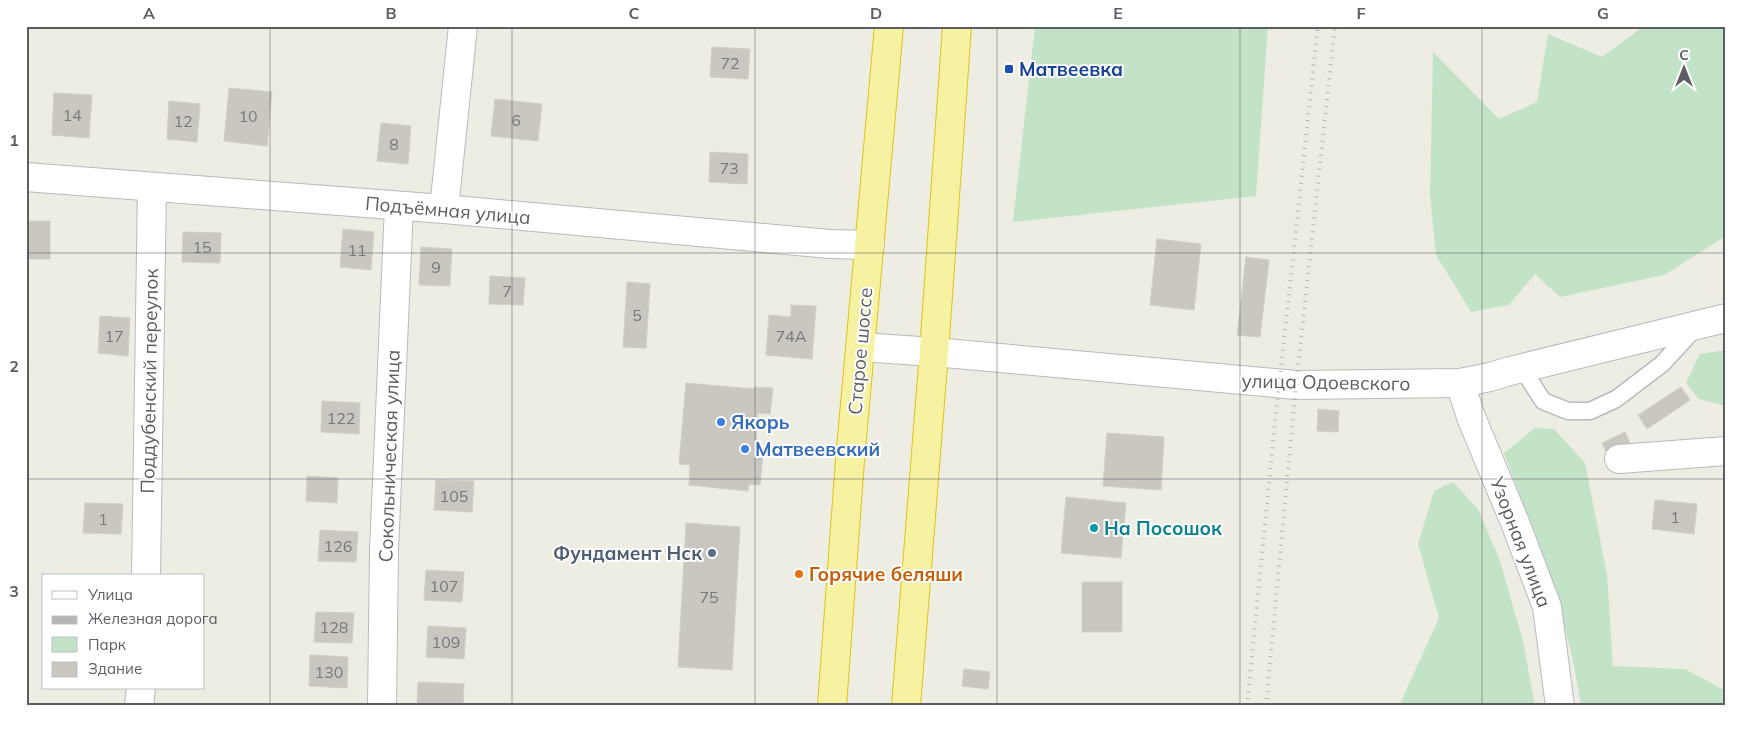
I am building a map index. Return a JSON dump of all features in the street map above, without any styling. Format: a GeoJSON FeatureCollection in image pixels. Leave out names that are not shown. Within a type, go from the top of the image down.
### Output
{"type":"FeatureCollection","features":[{"type":"Feature","properties":{"kind":"highway","name":"Старое шоссе"},"geometry":{"type":"LineString","coordinates":[[832,706],[850,460],[889,26]]}},
{"type":"Feature","properties":{"kind":"highway"},"geometry":{"type":"LineString","coordinates":[[906,706],[957,26]]}},
{"type":"Feature","properties":{"kind":"street"},"geometry":{"type":"LineString","coordinates":[[444,209],[463,26]]}},
{"type":"Feature","properties":{"kind":"street","name":"Подъёмная улица"},"geometry":{"type":"LineString","coordinates":[[26,177],[444,209],[830,244],[870,245]]}},
{"type":"Feature","properties":{"kind":"street","name":"Поддубенский переулок"},"geometry":{"type":"LineString","coordinates":[[146,574],[152,187]]}},
{"type":"Feature","properties":{"kind":"street","name":"Сокольническая улица"},"geometry":{"type":"LineString","coordinates":[[382,706],[384,550],[399,206]]}},
{"type":"Feature","properties":{"kind":"street","name":"улица Одоевского"},"geometry":{"type":"LineString","coordinates":[[861,346],[1296,385],[1460,383],[1490,378],[1522,368],[1726,318]]}},
{"type":"Feature","properties":{"kind":"street","name":"Узорная улица"},"geometry":{"type":"LineString","coordinates":[[1460,383],[1471,417],[1514,520],[1547,607],[1560,706]]}},
{"type":"Feature","properties":{"kind":"street"},"geometry":{"type":"LineString","coordinates":[[1620,459],[1726,451]]}},
{"type":"Feature","properties":{"kind":"street"},"geometry":{"type":"LineString","coordinates":[[139,706],[141,690]]}},
{"type":"Feature","properties":{"kind":"lane"},"geometry":{"type":"LineString","coordinates":[[1522,368],[1543,401],[1568,411],[1590,411],[1616,399],[1662,364],[1699,324]]}},
{"type":"Feature","properties":{"kind":"green space"},"geometry":{"type":"Polygon","coordinates":[[[1035,26],[1268,26],[1256,196],[1013,222],[1035,26]]]}},
{"type":"Feature","properties":{"kind":"green space"},"geometry":{"type":"Polygon","coordinates":[[[1644,26],[1726,26],[1726,236],[1664,275],[1560,297],[1535,274],[1509,305],[1471,312],[1436,255],[1430,194],[1433,52],[1499,119],[1537,102],[1548,34],[1602,57],[1644,26]]]}},
{"type":"Feature","properties":{"kind":"green space"},"geometry":{"type":"Polygon","coordinates":[[[1726,350],[1726,406],[1699,399],[1686,383],[1700,354],[1726,350]]]}},
{"type":"Feature","properties":{"kind":"green space"},"geometry":{"type":"Polygon","coordinates":[[[1535,428],[1554,429],[1585,463],[1607,575],[1613,666],[1685,669],[1726,691],[1726,701],[1722,706],[1581,706],[1576,673],[1560,609],[1539,546],[1504,453],[1535,428]]]}},
{"type":"Feature","properties":{"kind":"green space"},"geometry":{"type":"Polygon","coordinates":[[[1453,482],[1478,509],[1500,561],[1523,641],[1535,706],[1399,706],[1439,618],[1418,544],[1434,491],[1453,482]]]}},
{"type":"Feature","properties":{"kind":"building"},"geometry":{"type":"Polygon","coordinates":[[[712,47],[750,49],[748,79],[710,77],[712,47]]]}},
{"type":"Feature","properties":{"kind":"building"},"geometry":{"type":"Polygon","coordinates":[[[229,88],[272,92],[267,146],[224,141],[229,88]]]}},
{"type":"Feature","properties":{"kind":"building"},"geometry":{"type":"Polygon","coordinates":[[[54,93],[92,95],[89,138],[52,135],[54,93]]]}},
{"type":"Feature","properties":{"kind":"building"},"geometry":{"type":"Polygon","coordinates":[[[495,99],[542,104],[538,141],[491,136],[495,99]]]}},
{"type":"Feature","properties":{"kind":"building"},"geometry":{"type":"Polygon","coordinates":[[[169,101],[200,104],[197,142],[167,139],[169,101]]]}},
{"type":"Feature","properties":{"kind":"building"},"geometry":{"type":"Polygon","coordinates":[[[381,123],[411,126],[408,164],[377,161],[381,123]]]}},
{"type":"Feature","properties":{"kind":"building"},"geometry":{"type":"Polygon","coordinates":[[[710,152],[748,154],[747,184],[709,182],[710,152]]]}},
{"type":"Feature","properties":{"kind":"building"},"geometry":{"type":"Polygon","coordinates":[[[26,221],[50,221],[50,259],[26,259],[26,221]]]}},
{"type":"Feature","properties":{"kind":"building"},"geometry":{"type":"Polygon","coordinates":[[[343,229],[374,232],[371,270],[340,267],[343,229]]]}},
{"type":"Feature","properties":{"kind":"building"},"geometry":{"type":"Polygon","coordinates":[[[183,232],[221,233],[220,263],[182,262],[183,232]]]}},
{"type":"Feature","properties":{"kind":"building"},"geometry":{"type":"Polygon","coordinates":[[[1157,239],[1201,244],[1194,310],[1150,305],[1157,239]]]}},
{"type":"Feature","properties":{"kind":"building"},"geometry":{"type":"Polygon","coordinates":[[[421,247],[452,249],[450,286],[419,285],[421,247]]]}},
{"type":"Feature","properties":{"kind":"building"},"geometry":{"type":"Polygon","coordinates":[[[1246,257],[1269,260],[1260,337],[1237,335],[1246,257]]]}},
{"type":"Feature","properties":{"kind":"building"},"geometry":{"type":"Polygon","coordinates":[[[490,276],[525,278],[523,305],[489,304],[490,276]]]}},
{"type":"Feature","properties":{"kind":"building"},"geometry":{"type":"Polygon","coordinates":[[[627,282],[650,284],[646,348],[623,347],[627,282]]]}},
{"type":"Feature","properties":{"kind":"building"},"geometry":{"type":"Polygon","coordinates":[[[791,305],[816,306],[812,359],[766,355],[769,315],[791,317],[791,305]]]}},
{"type":"Feature","properties":{"kind":"building"},"geometry":{"type":"Polygon","coordinates":[[[100,316],[130,318],[128,356],[98,353],[100,316]]]}},
{"type":"Feature","properties":{"kind":"building"},"geometry":{"type":"Polygon","coordinates":[[[686,383],[754,389],[754,387],[773,388],[770,414],[758,413],[755,452],[763,453],[760,485],[749,484],[748,491],[689,485],[690,465],[679,464],[686,383]]]}},
{"type":"Feature","properties":{"kind":"building"},"geometry":{"type":"Polygon","coordinates":[[[1681,387],[1690,400],[1647,429],[1638,415],[1681,387]]]}},
{"type":"Feature","properties":{"kind":"building"},"geometry":{"type":"Polygon","coordinates":[[[322,401],[360,403],[359,434],[321,432],[322,401]]]}},
{"type":"Feature","properties":{"kind":"building"},"geometry":{"type":"Polygon","coordinates":[[[1318,409],[1339,411],[1338,432],[1317,431],[1318,409]]]}},
{"type":"Feature","properties":{"kind":"building"},"geometry":{"type":"Polygon","coordinates":[[[1625,432],[1631,445],[1608,456],[1602,443],[1625,432]]]}},
{"type":"Feature","properties":{"kind":"building"},"geometry":{"type":"Polygon","coordinates":[[[1107,433],[1164,437],[1161,490],[1103,486],[1107,433]]]}},
{"type":"Feature","properties":{"kind":"building"},"geometry":{"type":"Polygon","coordinates":[[[307,476],[338,478],[337,503],[306,501],[307,476]]]}},
{"type":"Feature","properties":{"kind":"building"},"geometry":{"type":"Polygon","coordinates":[[[436,480],[474,481],[472,512],[434,510],[436,480]]]}},
{"type":"Feature","properties":{"kind":"building","name":"На Посошок"},"geometry":{"type":"Polygon","coordinates":[[[1066,497],[1126,503],[1121,558],[1061,553],[1066,497]]]}},
{"type":"Feature","properties":{"kind":"building"},"geometry":{"type":"Polygon","coordinates":[[[1655,500],[1697,504],[1694,534],[1652,529],[1655,500]]]}},
{"type":"Feature","properties":{"kind":"building"},"geometry":{"type":"Polygon","coordinates":[[[85,503],[123,504],[121,534],[83,533],[85,503]]]}},
{"type":"Feature","properties":{"kind":"building"},"geometry":{"type":"Polygon","coordinates":[[[686,523],[740,527],[732,670],[678,667],[686,523]]]}},
{"type":"Feature","properties":{"kind":"building"},"geometry":{"type":"Polygon","coordinates":[[[320,530],[358,532],[356,562],[318,561],[320,530]]]}},
{"type":"Feature","properties":{"kind":"building"},"geometry":{"type":"Polygon","coordinates":[[[426,570],[464,572],[462,602],[424,600],[426,570]]]}},
{"type":"Feature","properties":{"kind":"building"},"geometry":{"type":"Polygon","coordinates":[[[1082,582],[1122,582],[1122,632],[1082,632],[1082,582]]]}},
{"type":"Feature","properties":{"kind":"building"},"geometry":{"type":"Polygon","coordinates":[[[316,612],[354,613],[352,643],[314,642],[316,612]]]}},
{"type":"Feature","properties":{"kind":"building"},"geometry":{"type":"Polygon","coordinates":[[[428,626],[466,628],[464,659],[426,657],[428,626]]]}},
{"type":"Feature","properties":{"kind":"building"},"geometry":{"type":"Polygon","coordinates":[[[310,655],[348,657],[347,688],[309,686],[310,655]]]}},
{"type":"Feature","properties":{"kind":"building"},"geometry":{"type":"Polygon","coordinates":[[[964,669],[990,672],[988,689],[962,686],[964,669]]]}},
{"type":"Feature","properties":{"kind":"building"},"geometry":{"type":"Polygon","coordinates":[[[418,682],[464,684],[463,706],[417,706],[418,682]]]}},
{"type":"Feature","properties":{"kind":"railway"},"geometry":{"type":"LineString","coordinates":[[1247,706],[1318,26]]}},
{"type":"Feature","properties":{"kind":"railway"},"geometry":{"type":"LineString","coordinates":[[1266,706],[1296,385],[1335,26]]}},
{"type":"Feature","properties":{"kind":"place","name":"Матвеевка"},"geometry":{"type":"Point","coordinates":[1009,69]}},
{"type":"Feature","properties":{"kind":"place","name":"Якорь"},"geometry":{"type":"Point","coordinates":[721,422]}},
{"type":"Feature","properties":{"kind":"place","name":"Матвеевский"},"geometry":{"type":"Point","coordinates":[745,449]}},
{"type":"Feature","properties":{"kind":"place","name":"На Посошок"},"geometry":{"type":"Point","coordinates":[1094,528]}},
{"type":"Feature","properties":{"kind":"place","name":"Фундамент Нск"},"geometry":{"type":"Point","coordinates":[712,553]}},
{"type":"Feature","properties":{"kind":"place","name":"Горячие беляши"},"geometry":{"type":"Point","coordinates":[799,574]}}]}
